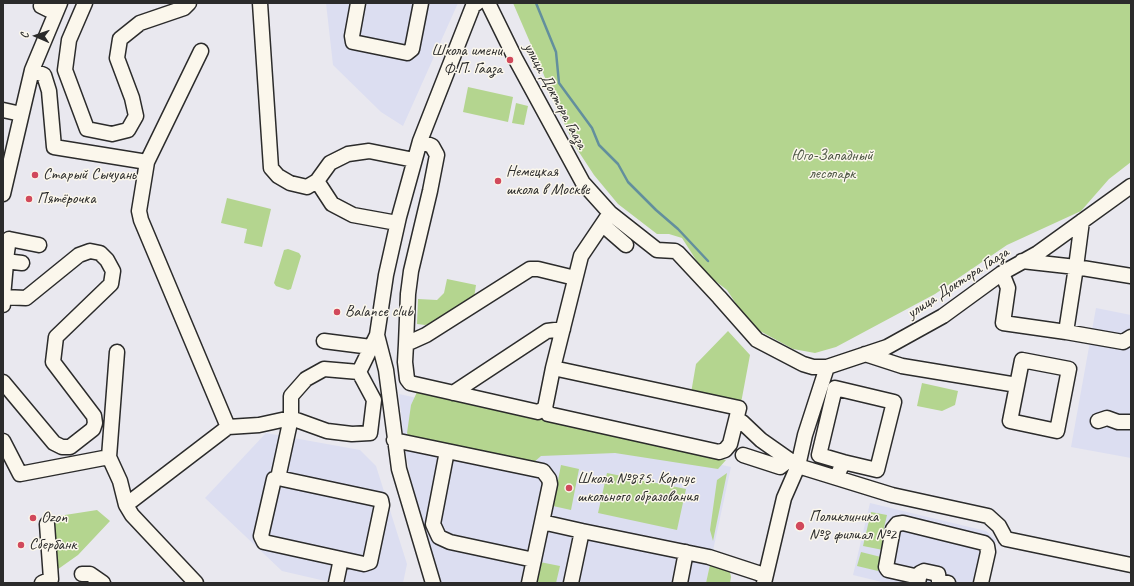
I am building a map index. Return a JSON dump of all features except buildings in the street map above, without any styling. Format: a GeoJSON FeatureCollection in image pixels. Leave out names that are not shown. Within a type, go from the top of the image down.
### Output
{"type":"FeatureCollection","features":[{"type":"Feature","properties":{"kind":"street"},"geometry":{"type":"LineString","coordinates":[[86,3],[69,40],[65,70],[87,129],[112,134],[128,130],[136,116],[132,98],[117,58],[120,40],[140,23],[184,8],[189,3]]}},
{"type":"Feature","properties":{"kind":"street"},"geometry":{"type":"LineString","coordinates":[[260,3],[271,168],[278,176],[290,183],[307,187],[317,182],[330,163],[348,154],[369,151],[414,160]]}},
{"type":"Feature","properties":{"kind":"street"},"geometry":{"type":"LineString","coordinates":[[358,3],[352,36],[353,42],[407,53],[412,49],[421,3]]}},
{"type":"Feature","properties":{"kind":"street"},"geometry":{"type":"LineString","coordinates":[[359,372],[374,341],[397,223],[420,141],[473,6],[477,3]]}},
{"type":"Feature","properties":{"kind":"street","name":"улица Доктора Гааза"},"geometry":{"type":"LineString","coordinates":[[488,3],[580,177],[610,213],[657,250],[675,251],[678,253],[719,296],[757,340],[803,364],[813,367],[827,367],[887,347],[943,316],[1002,273],[1082,221],[1131,186]]}},
{"type":"Feature","properties":{"kind":"street"},"geometry":{"type":"LineString","coordinates":[[3,194],[5,174],[22,114],[38,72],[51,7]]}},
{"type":"Feature","properties":{"kind":"street"},"geometry":{"type":"LineString","coordinates":[[18,94],[26,63],[51,7]]}},
{"type":"Feature","properties":{"kind":"street"},"geometry":{"type":"LineString","coordinates":[[200,51],[147,162],[139,211],[141,220],[228,427]]}},
{"type":"Feature","properties":{"kind":"street"},"geometry":{"type":"LineString","coordinates":[[38,72],[65,70]]}},
{"type":"Feature","properties":{"kind":"street"},"geometry":{"type":"LineString","coordinates":[[38,72],[49,91],[54,146],[147,162]]}},
{"type":"Feature","properties":{"kind":"street"},"geometry":{"type":"LineString","coordinates":[[3,110],[22,114]]}},
{"type":"Feature","properties":{"kind":"street"},"geometry":{"type":"LineString","coordinates":[[420,141],[432,146],[436,155],[430,191],[411,271],[406,344],[407,380],[410,383],[538,412],[545,408]]}},
{"type":"Feature","properties":{"kind":"street"},"geometry":{"type":"LineString","coordinates":[[317,182],[332,204],[353,215],[397,223]]}},
{"type":"Feature","properties":{"kind":"street"},"geometry":{"type":"LineString","coordinates":[[553,368],[738,408],[730,444],[725,450],[719,452],[548,414],[545,408],[553,368],[581,256],[610,213]]}},
{"type":"Feature","properties":{"kind":"street"},"geometry":{"type":"LineString","coordinates":[[1066,332],[1082,221]]}},
{"type":"Feature","properties":{"kind":"street"},"geometry":{"type":"LineString","coordinates":[[602,225],[626,245]]}},
{"type":"Feature","properties":{"kind":"street"},"geometry":{"type":"LineString","coordinates":[[3,305],[5,255],[9,239],[39,245]]}},
{"type":"Feature","properties":{"kind":"street"},"geometry":{"type":"LineString","coordinates":[[3,382],[54,443],[62,447],[70,447],[93,430],[95,423],[94,416],[53,362],[56,337],[111,284],[113,271],[107,260],[100,253],[90,251],[79,255],[26,298],[4,297]]}},
{"type":"Feature","properties":{"kind":"street"},"geometry":{"type":"LineString","coordinates":[[5,255],[22,264]]}},
{"type":"Feature","properties":{"kind":"street"},"geometry":{"type":"LineString","coordinates":[[1022,261],[1131,276]]}},
{"type":"Feature","properties":{"kind":"street"},"geometry":{"type":"LineString","coordinates":[[406,344],[426,335],[530,269],[538,269],[575,278]]}},
{"type":"Feature","properties":{"kind":"street"},"geometry":{"type":"LineString","coordinates":[[1002,273],[1008,288],[1003,323],[1123,342],[1131,337]]}},
{"type":"Feature","properties":{"kind":"street"},"geometry":{"type":"LineString","coordinates":[[453,393],[547,331],[563,329]]}},
{"type":"Feature","properties":{"kind":"street"},"geometry":{"type":"LineString","coordinates":[[324,341],[374,341]]}},
{"type":"Feature","properties":{"kind":"street"},"geometry":{"type":"LineString","coordinates":[[374,341],[386,370],[399,469],[433,583]]}},
{"type":"Feature","properties":{"kind":"street"},"geometry":{"type":"LineString","coordinates":[[117,352],[109,457],[120,481],[126,505],[132,515],[196,583]]}},
{"type":"Feature","properties":{"kind":"street"},"geometry":{"type":"LineString","coordinates":[[866,354],[902,366],[1017,385]]}},
{"type":"Feature","properties":{"kind":"street"},"geometry":{"type":"LineString","coordinates":[[1022,360],[1069,369],[1057,431],[1010,421],[1017,385],[1022,360]]}},
{"type":"Feature","properties":{"kind":"street"},"geometry":{"type":"LineString","coordinates":[[542,522],[709,557],[764,579],[793,463],[827,367]]}},
{"type":"Feature","properties":{"kind":"street"},"geometry":{"type":"LineString","coordinates":[[278,478],[379,500],[382,502],[370,562],[364,564],[268,543],[262,540],[274,479],[278,478],[291,418],[291,396],[306,379],[324,369],[359,372]]}},
{"type":"Feature","properties":{"kind":"street"},"geometry":{"type":"LineString","coordinates":[[126,505],[228,427],[259,425],[291,418],[327,431],[352,434],[370,433],[374,400],[359,372]]}},
{"type":"Feature","properties":{"kind":"street"},"geometry":{"type":"LineString","coordinates":[[820,384],[894,402],[877,470],[819,455],[835,388]]}},
{"type":"Feature","properties":{"kind":"street"},"geometry":{"type":"LineString","coordinates":[[1098,421],[1106,418],[1118,422],[1131,422]]}},
{"type":"Feature","properties":{"kind":"street"},"geometry":{"type":"LineString","coordinates":[[742,422],[761,440],[793,463],[892,495],[988,516],[999,526],[1006,539],[1131,565]]}},
{"type":"Feature","properties":{"kind":"street"},"geometry":{"type":"LineString","coordinates":[[394,440],[543,471],[549,479],[550,484],[529,583]]}},
{"type":"Feature","properties":{"kind":"street"},"geometry":{"type":"LineString","coordinates":[[3,441],[20,474],[109,457]]}},
{"type":"Feature","properties":{"kind":"street"},"geometry":{"type":"LineString","coordinates":[[447,451],[433,524],[434,531],[439,537],[450,542],[534,560]]}},
{"type":"Feature","properties":{"kind":"street"},"geometry":{"type":"LineString","coordinates":[[743,455],[780,467],[793,463]]}},
{"type":"Feature","properties":{"kind":"street"},"geometry":{"type":"LineString","coordinates":[[837,477],[843,462]]}},
{"type":"Feature","properties":{"kind":"street"},"geometry":{"type":"LineString","coordinates":[[948,583],[939,581],[938,574],[924,571],[920,573],[918,580],[888,570],[886,566],[893,529],[897,524],[903,523],[984,543],[987,546],[988,552],[981,583]]}},
{"type":"Feature","properties":{"kind":"street"},"geometry":{"type":"LineString","coordinates":[[42,583],[51,579],[47,524]]}},
{"type":"Feature","properties":{"kind":"street"},"geometry":{"type":"LineString","coordinates":[[984,543],[999,526]]}},
{"type":"Feature","properties":{"kind":"street"},"geometry":{"type":"LineString","coordinates":[[571,583],[582,531]]}},
{"type":"Feature","properties":{"kind":"street"},"geometry":{"type":"LineString","coordinates":[[680,583],[686,552]]}},
{"type":"Feature","properties":{"kind":"street"},"geometry":{"type":"LineString","coordinates":[[336,583],[341,559]]}},
{"type":"Feature","properties":{"kind":"street"},"geometry":{"type":"LineString","coordinates":[[82,574],[90,574],[103,583]]}},
{"type":"Feature","properties":{"kind":"shaded area"},"geometry":{"type":"Polygon","coordinates":[[[326,3],[458,3],[403,126],[381,112],[333,65],[326,3]]]}},
{"type":"Feature","properties":{"kind":"shaded area"},"geometry":{"type":"Polygon","coordinates":[[[1096,308],[1131,315],[1131,458],[1071,447],[1096,308]]]}},
{"type":"Feature","properties":{"kind":"shaded area","name":"Школа №875. Корпус школьного образования"},"geometry":{"type":"Polygon","coordinates":[[[399,394],[731,467],[706,583],[439,583],[416,509],[404,442],[399,394]]]}},
{"type":"Feature","properties":{"kind":"shaded area"},"geometry":{"type":"Polygon","coordinates":[[[266,433],[360,450],[376,466],[407,564],[403,583],[334,583],[282,571],[205,498],[266,433]]]}},
{"type":"Feature","properties":{"kind":"shaded area"},"geometry":{"type":"Polygon","coordinates":[[[870,503],[986,531],[996,540],[986,583],[886,583],[853,575],[870,503]]]}},
{"type":"Feature","properties":{"kind":"green space","name":"Юго-Западный лесопарк"},"geometry":{"type":"Polygon","coordinates":[[[513,3],[1131,3],[1131,162],[1109,179],[1081,211],[1007,245],[935,294],[836,347],[815,353],[793,349],[760,331],[746,319],[727,290],[710,277],[698,263],[682,238],[669,234],[657,234],[618,204],[594,175],[575,146],[555,104],[513,3]]]}},
{"type":"Feature","properties":{"kind":"green space"},"geometry":{"type":"Polygon","coordinates":[[[468,87],[513,97],[508,122],[463,112],[468,87]]]}},
{"type":"Feature","properties":{"kind":"green space"},"geometry":{"type":"Polygon","coordinates":[[[516,103],[528,106],[524,125],[512,123],[516,103]]]}},
{"type":"Feature","properties":{"kind":"green space"},"geometry":{"type":"Polygon","coordinates":[[[227,198],[271,209],[262,247],[244,243],[247,229],[221,223],[227,198]]]}},
{"type":"Feature","properties":{"kind":"green space"},"geometry":{"type":"Polygon","coordinates":[[[288,249],[299,253],[301,256],[291,289],[288,290],[276,286],[274,283],[284,250],[288,249]]]}},
{"type":"Feature","properties":{"kind":"green space"},"geometry":{"type":"Polygon","coordinates":[[[447,279],[476,285],[474,298],[435,322],[425,325],[417,324],[418,299],[437,300],[444,293],[447,279]]]}},
{"type":"Feature","properties":{"kind":"green space"},"geometry":{"type":"Polygon","coordinates":[[[728,331],[750,355],[741,403],[691,393],[696,364],[728,331]]]}},
{"type":"Feature","properties":{"kind":"green space"},"geometry":{"type":"Polygon","coordinates":[[[922,383],[958,391],[955,405],[942,411],[917,406],[922,383]]]}},
{"type":"Feature","properties":{"kind":"green space"},"geometry":{"type":"Polygon","coordinates":[[[417,392],[629,437],[726,460],[718,469],[615,453],[541,456],[533,463],[414,447],[407,433],[411,405],[417,392]]]}},
{"type":"Feature","properties":{"kind":"green space"},"geometry":{"type":"Polygon","coordinates":[[[561,465],[579,469],[571,510],[553,506],[561,465]]]}},
{"type":"Feature","properties":{"kind":"green space"},"geometry":{"type":"Polygon","coordinates":[[[607,473],[686,489],[677,530],[598,513],[607,473]]]}},
{"type":"Feature","properties":{"kind":"green space"},"geometry":{"type":"Polygon","coordinates":[[[727,473],[713,541],[710,530],[717,480],[727,473]]]}},
{"type":"Feature","properties":{"kind":"green space"},"geometry":{"type":"Polygon","coordinates":[[[97,510],[110,521],[78,555],[54,572],[51,541],[52,517],[97,510]]]}},
{"type":"Feature","properties":{"kind":"green space"},"geometry":{"type":"Polygon","coordinates":[[[871,512],[887,515],[883,532],[887,534],[883,550],[863,546],[871,512]]]}},
{"type":"Feature","properties":{"kind":"green space"},"geometry":{"type":"Polygon","coordinates":[[[861,552],[881,557],[878,571],[857,566],[861,552]]]}},
{"type":"Feature","properties":{"kind":"green space"},"geometry":{"type":"Polygon","coordinates":[[[711,560],[729,567],[731,577],[730,583],[706,583],[711,560]]]}},
{"type":"Feature","properties":{"kind":"green space"},"geometry":{"type":"Polygon","coordinates":[[[540,562],[560,566],[556,583],[536,583],[540,562]]]}},
{"type":"Feature","properties":{"kind":"waterway"},"geometry":{"type":"LineString","coordinates":[[536,3],[556,52],[559,83],[592,128],[599,145],[618,164],[628,182],[656,210],[678,229],[708,261]]}},
{"type":"Feature","properties":{"kind":"place","name":"Школа имени Ф.П. Гааза"},"geometry":{"type":"Point","coordinates":[510,60]}},
{"type":"Feature","properties":{"kind":"place","name":"Старый Сычуань"},"geometry":{"type":"Point","coordinates":[35,175]}},
{"type":"Feature","properties":{"kind":"place","name":"Немецкая школа в Москве"},"geometry":{"type":"Point","coordinates":[498,181]}},
{"type":"Feature","properties":{"kind":"place","name":"Пятёрочка"},"geometry":{"type":"Point","coordinates":[29,199]}},
{"type":"Feature","properties":{"kind":"place","name":"Balance club"},"geometry":{"type":"Point","coordinates":[337,312]}},
{"type":"Feature","properties":{"kind":"place","name":"Школа №875. Корпус школьного образования"},"geometry":{"type":"Point","coordinates":[569,488]}},
{"type":"Feature","properties":{"kind":"place","name":"Ozon"},"geometry":{"type":"Point","coordinates":[33,518]}},
{"type":"Feature","properties":{"kind":"place","name":"Поликлиника №8 филиал №2"},"geometry":{"type":"Point","coordinates":[800,526]}},
{"type":"Feature","properties":{"kind":"place","name":"Сбербанк"},"geometry":{"type":"Point","coordinates":[21,545]}}]}
